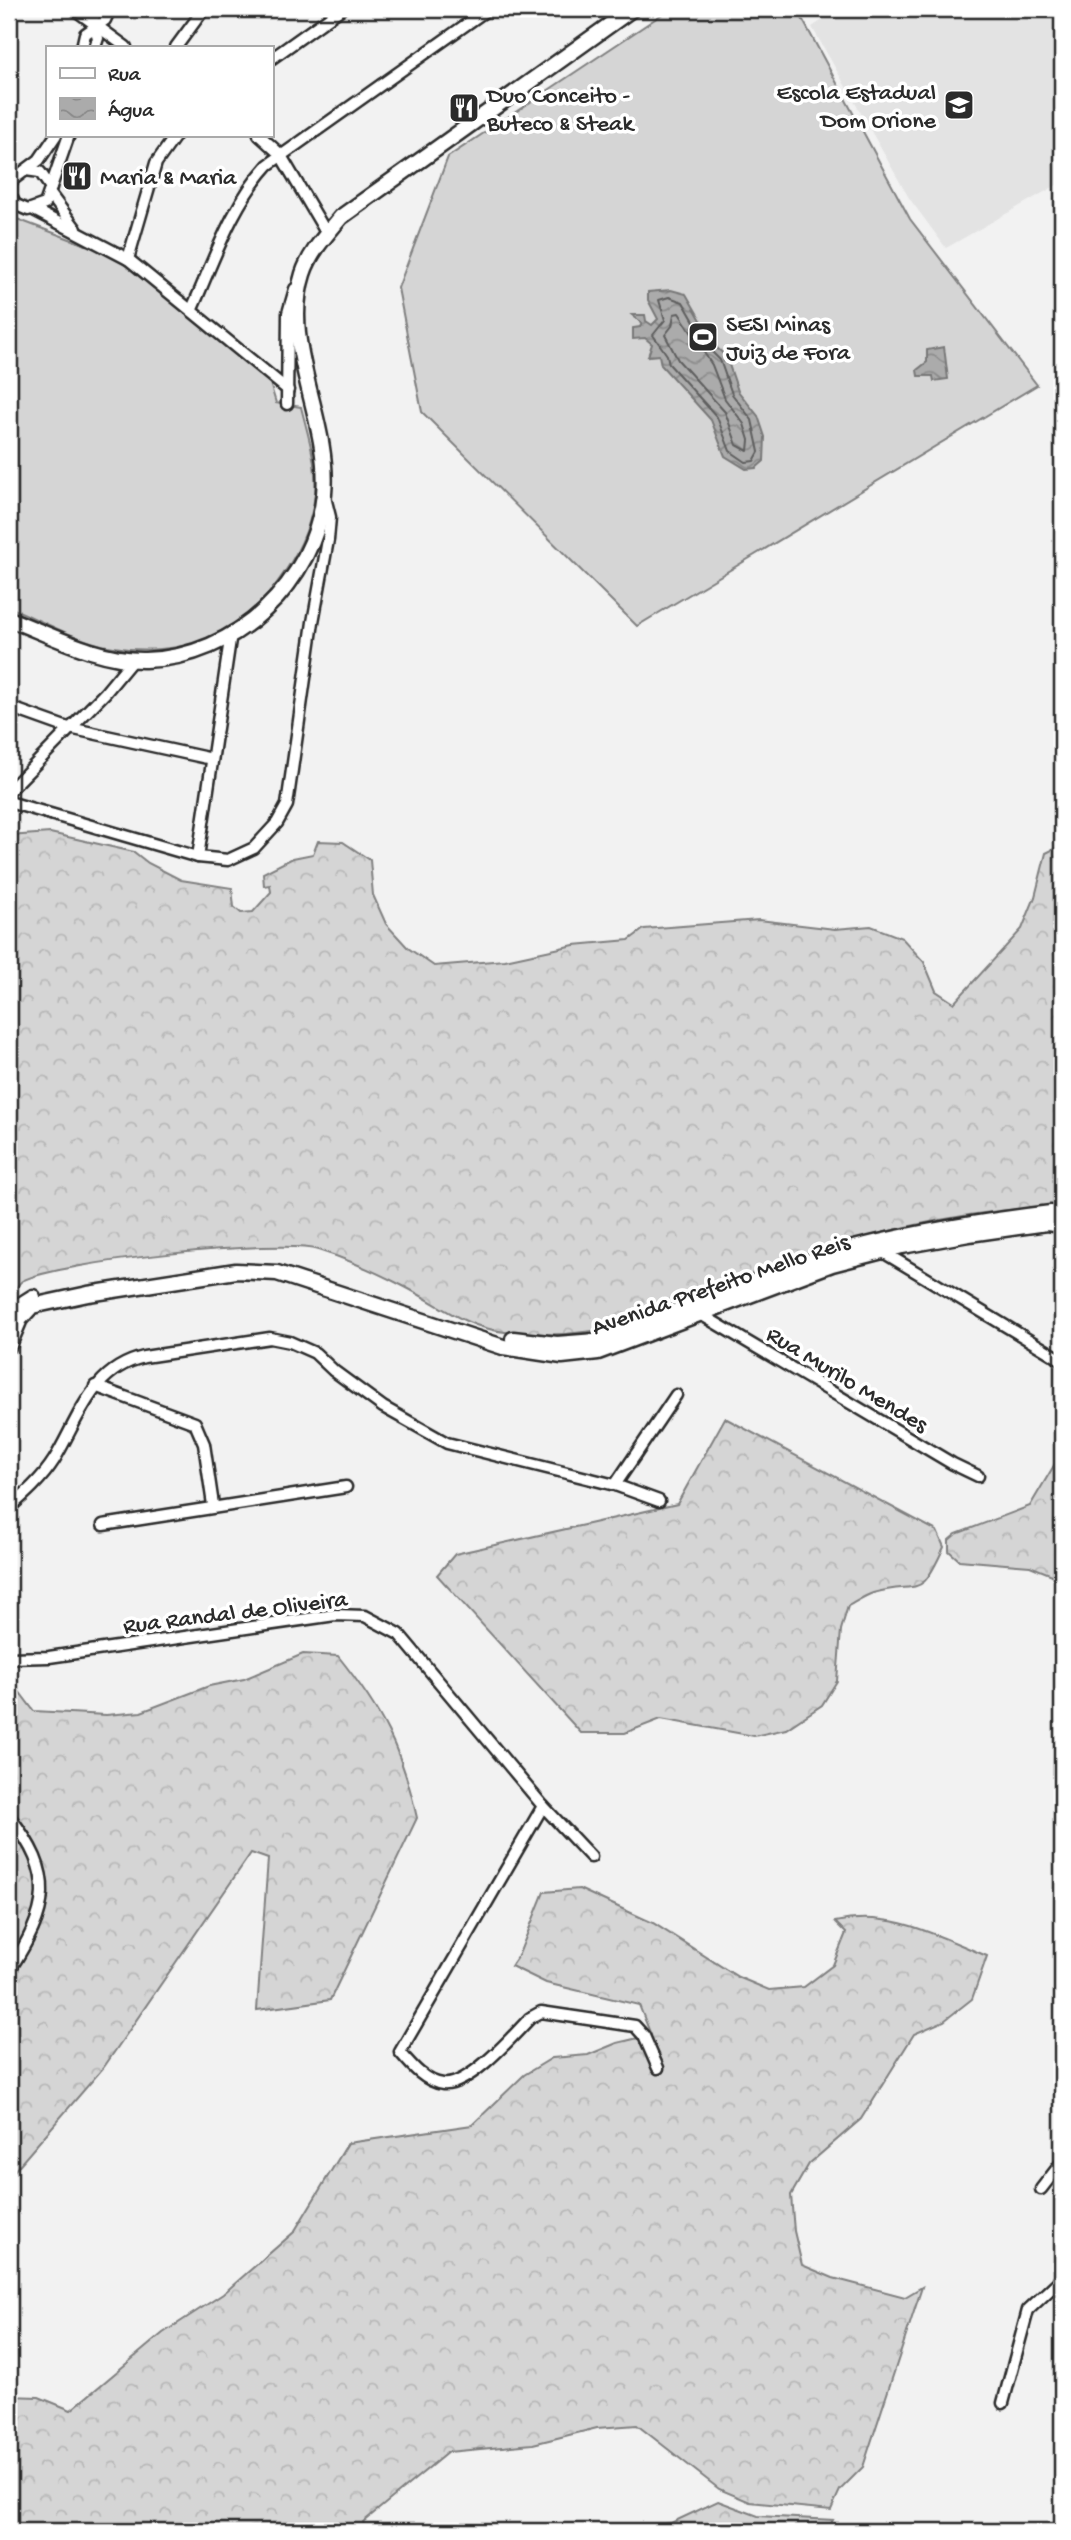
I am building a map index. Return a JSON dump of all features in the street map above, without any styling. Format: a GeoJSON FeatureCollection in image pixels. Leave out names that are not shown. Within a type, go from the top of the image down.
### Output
{"type":"FeatureCollection","features":[{"type":"Feature","properties":{"kind":"main road"},"geometry":{"type":"LineString","coordinates":[[9,619],[83,647],[134,659],[181,654],[232,634],[271,606],[299,572],[318,530],[324,493],[320,430],[297,324],[303,273],[341,217],[632,9]]}},
{"type":"Feature","properties":{"kind":"main road"},"geometry":{"type":"LineString","coordinates":[[307,377],[306,296],[327,234]]}},
{"type":"Feature","properties":{"kind":"main road","name":"Avenida Prefeito Mello Reis"},"geometry":{"type":"LineString","coordinates":[[9,1317],[28,1298],[82,1285],[236,1262],[279,1263],[503,1338],[557,1344],[596,1341],[877,1247],[969,1223],[1051,1213],[1062,1215]]}},
{"type":"Feature","properties":{"kind":"main road","name":"Avenida Prefeito Mello Reis"},"geometry":{"type":"LineString","coordinates":[[877,1247],[1047,1223],[1062,1225]]}},
{"type":"Feature","properties":{"kind":"main road","name":"Avenida Prefeito Mello Reis"},"geometry":{"type":"LineString","coordinates":[[9,1345],[20,1319],[32,1306],[88,1294],[236,1271],[277,1273],[503,1347],[562,1356],[598,1352],[695,1310]]}},
{"type":"Feature","properties":{"kind":"street"},"geometry":{"type":"LineString","coordinates":[[9,15],[12,9]]}},
{"type":"Feature","properties":{"kind":"street"},"geometry":{"type":"LineString","coordinates":[[74,9],[124,46]]}},
{"type":"Feature","properties":{"kind":"street"},"geometry":{"type":"LineString","coordinates":[[95,46],[98,38],[93,18],[97,9]]}},
{"type":"Feature","properties":{"kind":"street"},"geometry":{"type":"LineString","coordinates":[[82,46],[85,34],[106,20],[110,9]]}},
{"type":"Feature","properties":{"kind":"street"},"geometry":{"type":"LineString","coordinates":[[177,46],[204,9]]}},
{"type":"Feature","properties":{"kind":"street"},"geometry":{"type":"LineString","coordinates":[[273,58],[341,9]]}},
{"type":"Feature","properties":{"kind":"street"},"geometry":{"type":"LineString","coordinates":[[192,309],[231,219],[255,179],[280,154],[488,9]]}},
{"type":"Feature","properties":{"kind":"street"},"geometry":{"type":"LineString","coordinates":[[56,136],[49,149],[26,170],[12,176],[12,203],[34,210],[128,259],[288,390]]}},
{"type":"Feature","properties":{"kind":"street"},"geometry":{"type":"LineString","coordinates":[[34,210],[45,204],[69,136]]}},
{"type":"Feature","properties":{"kind":"street"},"geometry":{"type":"LineString","coordinates":[[128,259],[156,163],[175,136]]}},
{"type":"Feature","properties":{"kind":"street"},"geometry":{"type":"LineString","coordinates":[[260,136],[280,154],[327,234]]}},
{"type":"Feature","properties":{"kind":"street"},"geometry":{"type":"LineString","coordinates":[[26,170],[40,172],[50,191],[82,235]]}},
{"type":"Feature","properties":{"kind":"street"},"geometry":{"type":"LineString","coordinates":[[287,404],[288,313],[303,273]]}},
{"type":"Feature","properties":{"kind":"street"},"geometry":{"type":"LineString","coordinates":[[9,802],[198,857],[228,860],[254,848],[278,823],[287,806],[313,622],[328,540],[330,517],[324,493]]}},
{"type":"Feature","properties":{"kind":"street"},"geometry":{"type":"LineString","coordinates":[[198,857],[232,634]]}},
{"type":"Feature","properties":{"kind":"street"},"geometry":{"type":"LineString","coordinates":[[9,791],[134,659]]}},
{"type":"Feature","properties":{"kind":"street"},"geometry":{"type":"LineString","coordinates":[[9,707],[70,728],[212,759]]}},
{"type":"Feature","properties":{"kind":"street"},"geometry":{"type":"LineString","coordinates":[[877,1247],[1062,1360]]}},
{"type":"Feature","properties":{"kind":"street","name":"Rua Murilo Mendes"},"geometry":{"type":"LineString","coordinates":[[695,1310],[978,1476]]}},
{"type":"Feature","properties":{"kind":"street"},"geometry":{"type":"LineString","coordinates":[[9,1508],[28,1492],[52,1463],[95,1386],[106,1374],[136,1359],[270,1338],[290,1342],[316,1353],[334,1371],[383,1407],[447,1443],[615,1485],[659,1502]]}},
{"type":"Feature","properties":{"kind":"street"},"geometry":{"type":"LineString","coordinates":[[95,1386],[195,1423],[204,1444],[213,1506]]}},
{"type":"Feature","properties":{"kind":"street"},"geometry":{"type":"LineString","coordinates":[[615,1485],[676,1395]]}},
{"type":"Feature","properties":{"kind":"street"},"geometry":{"type":"LineString","coordinates":[[103,1525],[346,1487]]}},
{"type":"Feature","properties":{"kind":"street","name":"Rua Randal de Oliveira"},"geometry":{"type":"LineString","coordinates":[[9,1658],[49,1657],[335,1615],[365,1616],[399,1634],[590,1857]]}},
{"type":"Feature","properties":{"kind":"street"},"geometry":{"type":"LineString","coordinates":[[543,1805],[400,2052],[426,2077],[442,2084],[453,2083],[471,2074],[530,2018],[541,2012],[635,2026],[644,2036],[657,2068]]}},
{"type":"Feature","properties":{"kind":"street"},"geometry":{"type":"LineString","coordinates":[[9,1816],[36,1854],[41,1871],[42,1908],[24,1948],[9,1971]]}},
{"type":"Feature","properties":{"kind":"street"},"geometry":{"type":"LineString","coordinates":[[1041,2189],[1062,2162]]}},
{"type":"Feature","properties":{"kind":"street"},"geometry":{"type":"LineString","coordinates":[[1003,2403],[1028,2310],[1062,2278]]}},
{"type":"Feature","properties":{"kind":"shaded area","name":"Escola Estadual Dom Orione"},"geometry":{"type":"Polygon","coordinates":[[[839,9],[1062,9],[1062,182],[946,248],[909,198],[812,27],[839,9]]]}},
{"type":"Feature","properties":{"kind":"green space","name":"SESI Minas Juiz de Fora"},"geometry":{"type":"Polygon","coordinates":[[[670,9],[797,9],[910,219],[1037,385],[637,626],[422,412],[398,288],[448,157],[670,9]]]}},
{"type":"Feature","properties":{"kind":"green space"},"geometry":{"type":"Polygon","coordinates":[[[9,216],[120,258],[269,380],[276,403],[301,407],[315,477],[314,501],[309,522],[301,543],[277,583],[245,617],[226,630],[183,646],[145,650],[119,648],[84,640],[9,607],[9,216]]]}},
{"type":"Feature","properties":{"kind":"green space"},"geometry":{"type":"Polygon","coordinates":[[[50,833],[134,852],[148,863],[181,880],[232,888],[234,907],[241,913],[253,912],[271,892],[270,885],[264,886],[263,873],[293,858],[313,854],[318,841],[343,842],[370,860],[373,895],[386,924],[408,948],[434,966],[505,960],[574,945],[629,940],[644,929],[759,920],[835,929],[871,926],[902,938],[924,962],[936,991],[954,1003],[1022,929],[1035,897],[1046,853],[1062,845],[1062,1207],[1027,1208],[955,1217],[884,1232],[780,1263],[637,1321],[605,1329],[571,1333],[505,1332],[477,1325],[362,1267],[318,1250],[296,1247],[169,1254],[78,1266],[22,1281],[9,1298],[9,836],[50,833]]]}},
{"type":"Feature","properties":{"kind":"green space"},"geometry":{"type":"Polygon","coordinates":[[[725,1418],[937,1531],[944,1547],[929,1576],[917,1586],[873,1593],[848,1606],[841,1630],[837,1681],[822,1705],[786,1729],[754,1736],[661,1719],[625,1733],[581,1733],[437,1575],[455,1554],[677,1504],[725,1418]]]}},
{"type":"Feature","properties":{"kind":"green space"},"geometry":{"type":"Polygon","coordinates":[[[1062,1452],[1062,1579],[1030,1566],[959,1560],[949,1551],[949,1540],[956,1534],[1030,1506],[1062,1452]]]}},
{"type":"Feature","properties":{"kind":"green space"},"geometry":{"type":"Polygon","coordinates":[[[303,1654],[338,1656],[367,1695],[397,1751],[417,1818],[330,2000],[257,2010],[268,1859],[251,1853],[104,2067],[9,2177],[9,1683],[12,1682],[34,1711],[106,1715],[141,1712],[209,1686],[244,1679],[303,1654]]]}},
{"type":"Feature","properties":{"kind":"green space"},"geometry":{"type":"Polygon","coordinates":[[[579,1889],[653,1923],[738,1977],[769,1990],[804,1987],[833,1965],[846,1933],[835,1922],[875,1919],[895,1922],[932,1933],[987,1956],[972,1999],[944,2021],[914,2034],[861,2119],[809,2164],[791,2195],[794,2231],[802,2265],[833,2278],[905,2297],[922,2287],[863,2467],[840,2490],[831,2510],[750,2502],[719,2489],[637,2425],[597,2428],[533,2444],[448,2452],[363,2522],[366,2531],[9,2531],[9,2396],[39,2397],[71,2410],[163,2333],[223,2294],[294,2232],[348,2143],[472,2125],[524,2075],[552,2058],[588,2055],[617,2043],[651,2035],[639,2005],[546,1983],[511,1966],[519,1954],[544,1892],[579,1889]]]}},
{"type":"Feature","properties":{"kind":"green space"},"geometry":{"type":"Polygon","coordinates":[[[718,2501],[758,2516],[833,2520],[827,2531],[610,2531],[671,2523],[718,2501]]]}},
{"type":"Feature","properties":{"kind":"water"},"geometry":{"type":"Polygon","coordinates":[[[671,290],[686,294],[717,348],[726,356],[738,391],[758,416],[765,437],[764,461],[756,468],[746,469],[725,456],[711,420],[661,365],[659,355],[648,356],[652,344],[645,338],[633,339],[633,328],[640,327],[642,323],[632,315],[645,315],[646,321],[652,325],[658,319],[648,300],[648,292],[671,290]]]}},
{"type":"Feature","properties":{"kind":"water"},"geometry":{"type":"Polygon","coordinates":[[[944,347],[948,379],[934,381],[933,376],[918,376],[917,370],[927,362],[927,350],[944,347]]]}},
{"type":"Feature","properties":{"kind":"place","name":"Escola Estadual Dom Orione"},"geometry":{"type":"Point","coordinates":[959,105]}},
{"type":"Feature","properties":{"kind":"place","name":"Duo Conceito - Buteco & Steak"},"geometry":{"type":"Point","coordinates":[464,108]}},
{"type":"Feature","properties":{"kind":"place","name":"Maria & Maria"},"geometry":{"type":"Point","coordinates":[77,176]}},
{"type":"Feature","properties":{"kind":"place","name":"SESI Minas Juiz de Fora"},"geometry":{"type":"Point","coordinates":[703,337]}}]}
